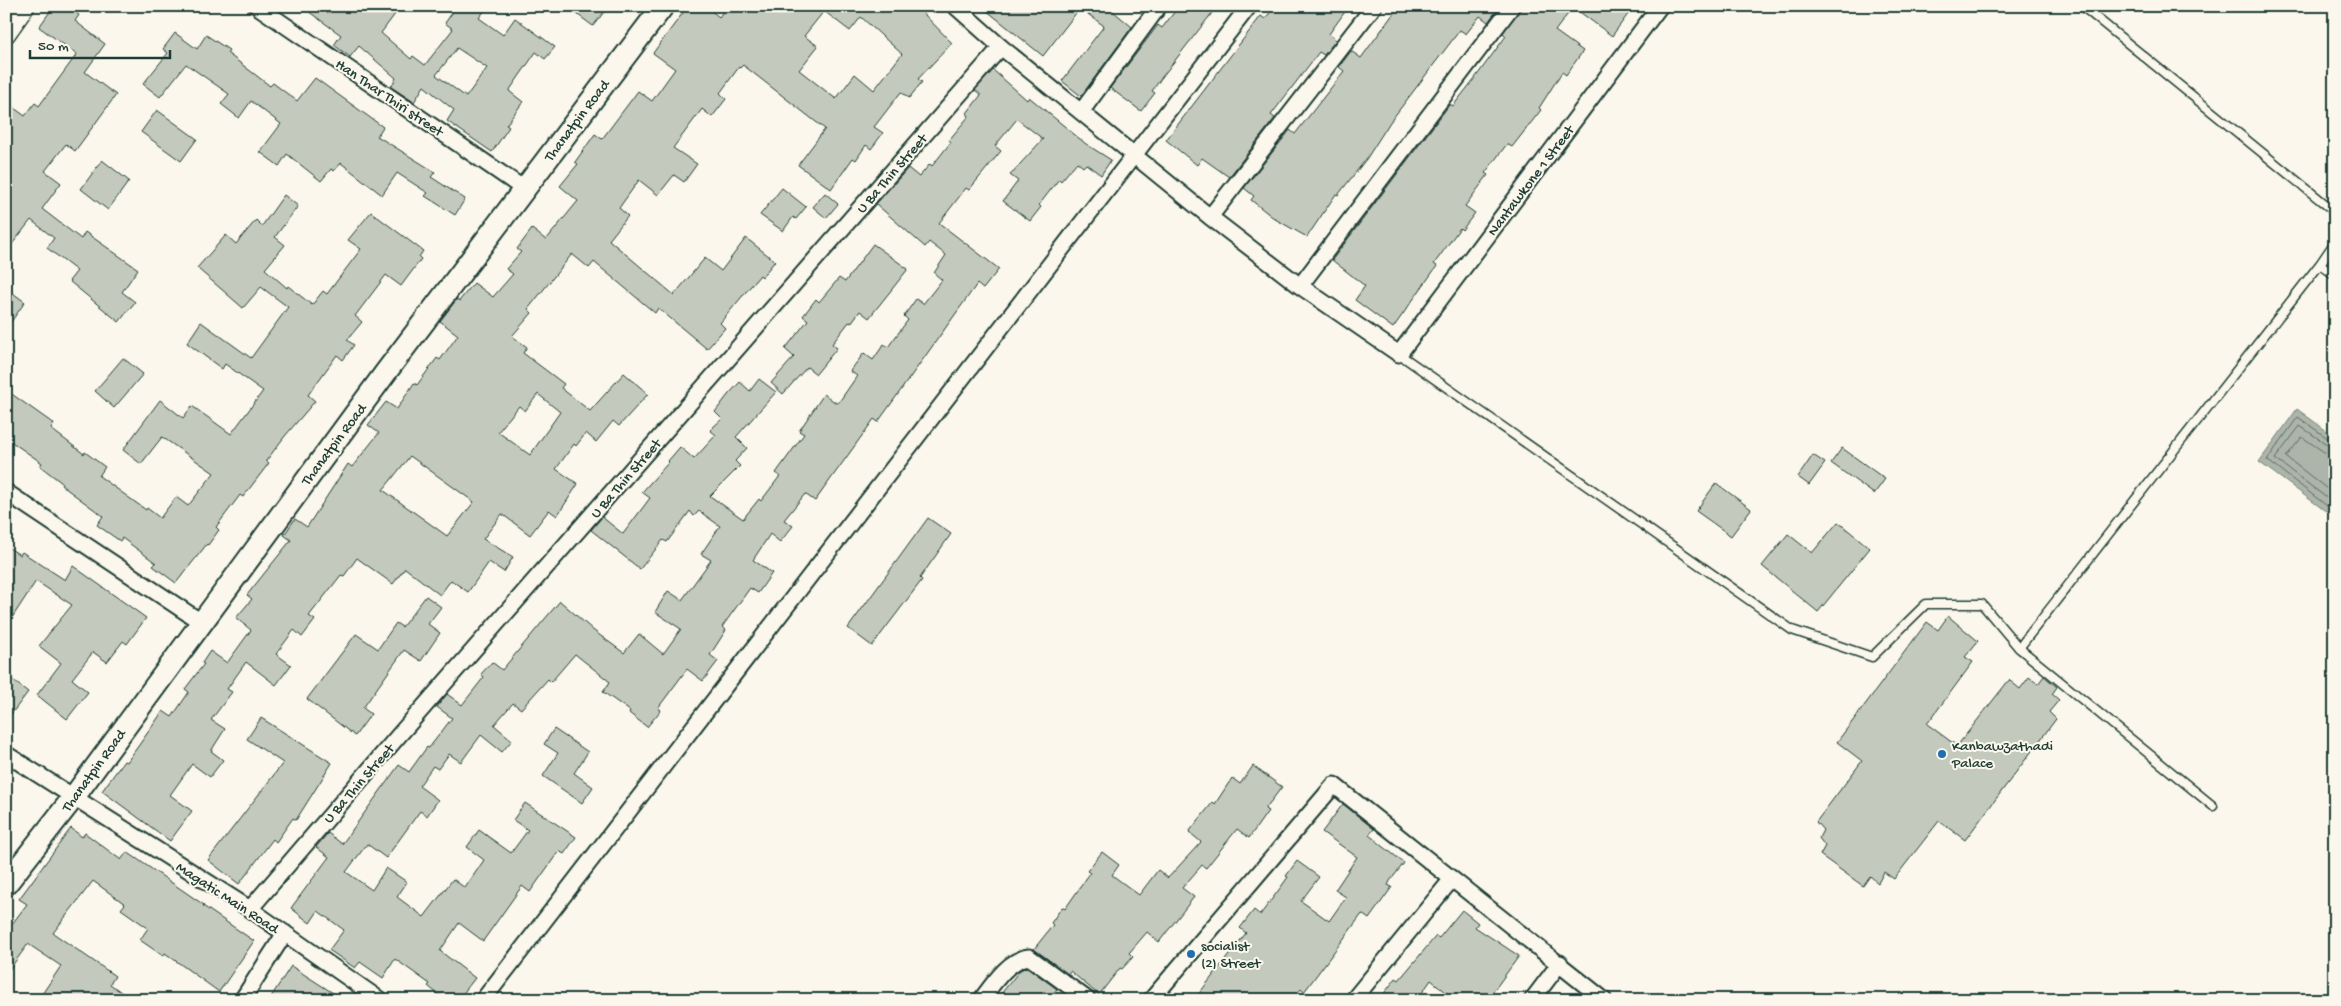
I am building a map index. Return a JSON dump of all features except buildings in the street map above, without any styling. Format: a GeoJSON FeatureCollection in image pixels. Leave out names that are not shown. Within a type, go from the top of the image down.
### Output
{"type":"FeatureCollection","features":[{"type":"Feature","properties":{"kind":"main road","name":"Thanatpin Road"},"geometry":{"type":"LineString","coordinates":[[6,884],[73,798],[201,622],[524,188],[663,6]]}},
{"type":"Feature","properties":{"kind":"street"},"geometry":{"type":"LineString","coordinates":[[6,33],[25,6]]}},
{"type":"Feature","properties":{"kind":"street","name":"Han Thar Thiri street"},"geometry":{"type":"LineString","coordinates":[[257,6],[524,188]]}},
{"type":"Feature","properties":{"kind":"street"},"geometry":{"type":"LineString","coordinates":[[955,6],[1001,47],[1210,217],[1300,286],[1399,354]]}},
{"type":"Feature","properties":{"kind":"street"},"geometry":{"type":"LineString","coordinates":[[1081,112],[1159,6]]}},
{"type":"Feature","properties":{"kind":"street"},"geometry":{"type":"LineString","coordinates":[[483,1000],[1249,6]]}},
{"type":"Feature","properties":{"kind":"street"},"geometry":{"type":"LineString","coordinates":[[1210,217],[1374,6]]}},
{"type":"Feature","properties":{"kind":"street"},"geometry":{"type":"LineString","coordinates":[[1300,286],[1512,6]]}},
{"type":"Feature","properties":{"kind":"street","name":"Nantawkone 1 Street"},"geometry":{"type":"LineString","coordinates":[[1399,354],[1660,6]]}},
{"type":"Feature","properties":{"kind":"street","name":"U Ba Thin Street"},"geometry":{"type":"LineString","coordinates":[[250,909],[407,726],[1001,47]]}},
{"type":"Feature","properties":{"kind":"street"},"geometry":{"type":"LineString","coordinates":[[6,492],[201,622]]}},
{"type":"Feature","properties":{"kind":"street","name":"Magatic Main Road"},"geometry":{"type":"LineString","coordinates":[[6,754],[250,909],[380,1000]]}},
{"type":"Feature","properties":{"kind":"street"},"geometry":{"type":"LineString","coordinates":[[1150,1000],[1334,786],[1560,963],[1604,1000]]}},
{"type":"Feature","properties":{"kind":"street"},"geometry":{"type":"LineString","coordinates":[[1353,1000],[1452,879]]}},
{"type":"Feature","properties":{"kind":"street"},"geometry":{"type":"LineString","coordinates":[[242,1000],[284,934]]}},
{"type":"Feature","properties":{"kind":"street"},"geometry":{"type":"LineString","coordinates":[[981,1000],[1007,968],[1020,958],[1029,957],[1088,1000]]}},
{"type":"Feature","properties":{"kind":"street"},"geometry":{"type":"LineString","coordinates":[[1532,1000],[1560,963]]}},
{"type":"Feature","properties":{"kind":"lane"},"geometry":{"type":"LineString","coordinates":[[2082,6],[2335,212]]}},
{"type":"Feature","properties":{"kind":"lane"},"geometry":{"type":"LineString","coordinates":[[2019,648],[2320,264],[2335,242]]}},
{"type":"Feature","properties":{"kind":"lane"},"geometry":{"type":"LineString","coordinates":[[2320,264],[2335,276]]}},
{"type":"Feature","properties":{"kind":"lane"},"geometry":{"type":"LineString","coordinates":[[1399,354],[1792,630],[1872,657],[1926,604],[1982,604],[2019,648],[2213,806]]}},
{"type":"Feature","properties":{"kind":"water"},"geometry":{"type":"Polygon","coordinates":[[[2297,409],[2335,437],[2335,518],[2259,462],[2297,409]]]}},
{"type":"Feature","properties":{"kind":"place","name":"Kanbawzathadi Palace"},"geometry":{"type":"Point","coordinates":[1942,754]}},
{"type":"Feature","properties":{"kind":"place","name":"socialist (2) Street"},"geometry":{"type":"Point","coordinates":[1191,954]}}]}
